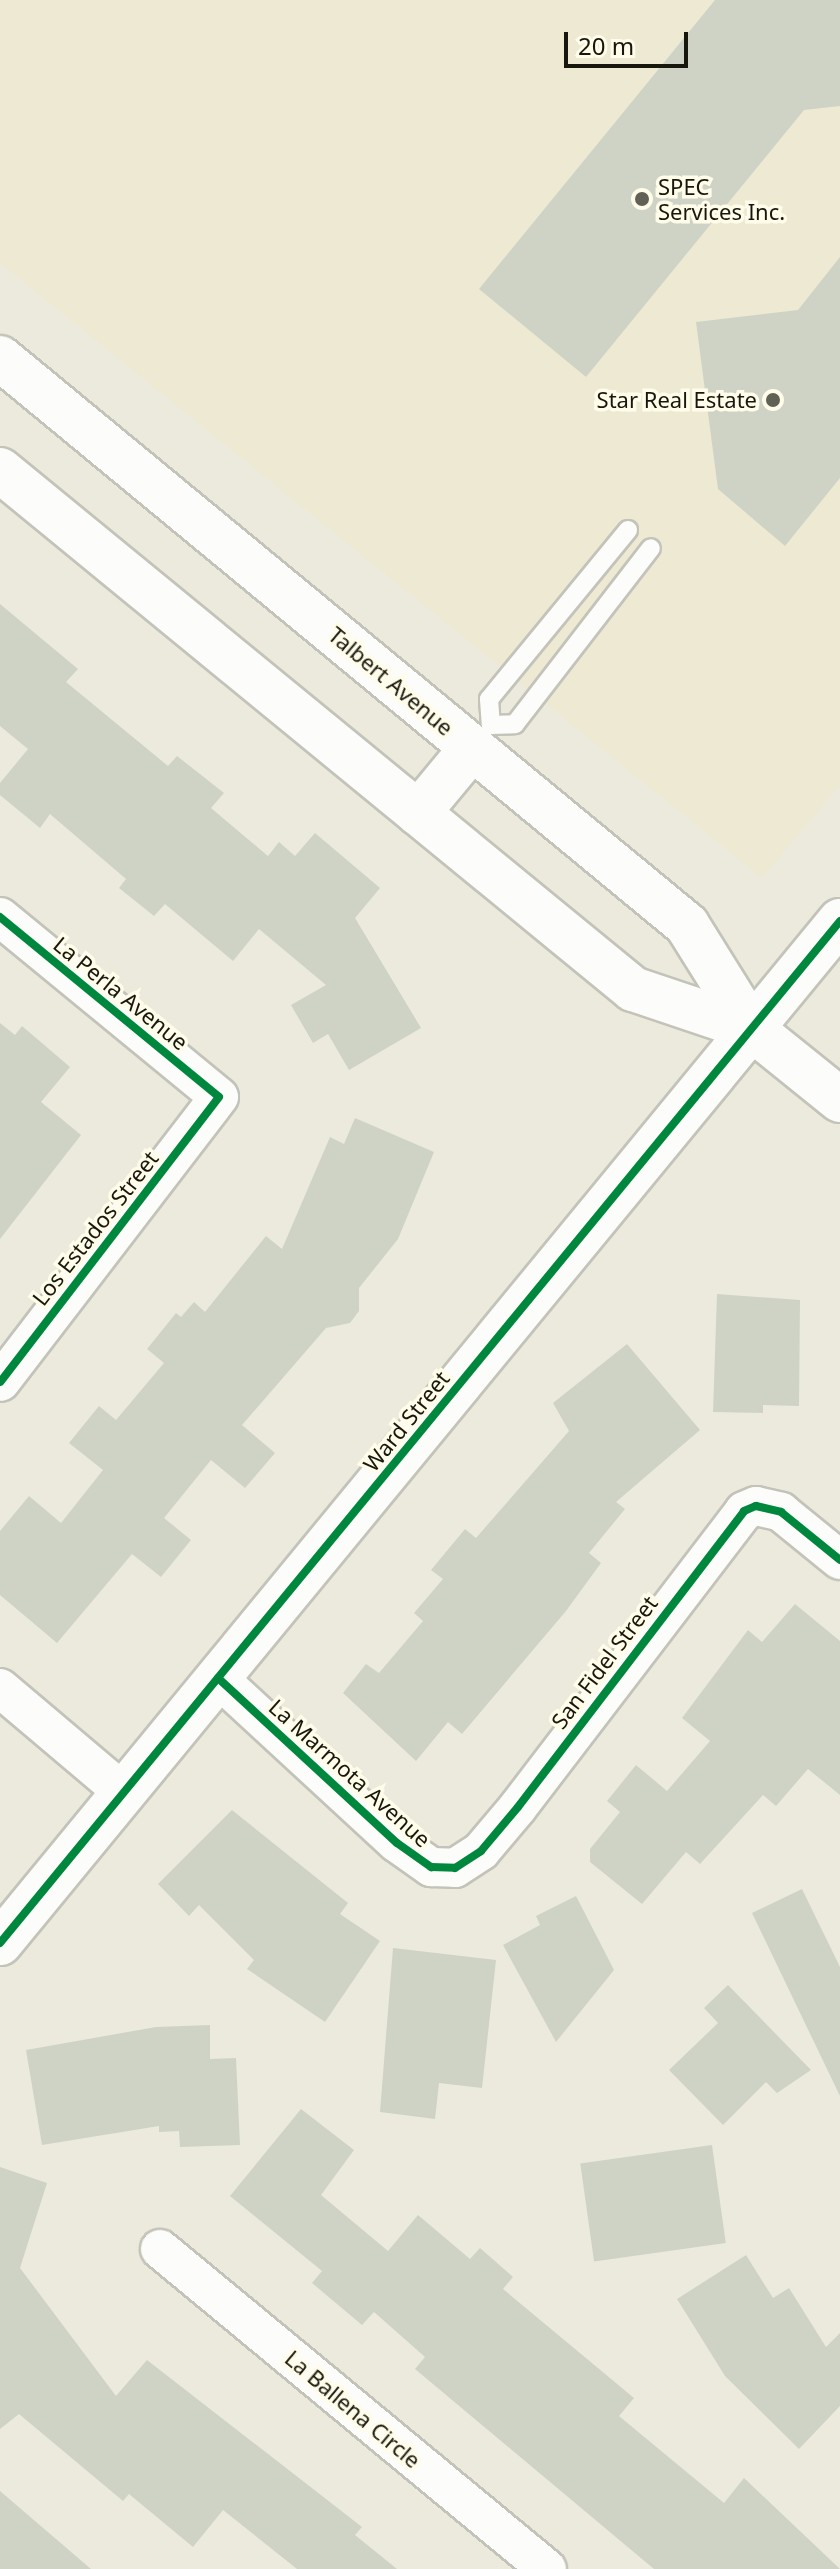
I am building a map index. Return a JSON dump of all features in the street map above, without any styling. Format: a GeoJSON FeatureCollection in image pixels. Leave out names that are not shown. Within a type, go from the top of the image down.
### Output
{"type":"FeatureCollection","features":[{"type":"Feature","properties":{"kind":"main road","name":"Talbert Avenue"},"geometry":{"type":"LineString","coordinates":[[0,358],[482,736],[687,925],[752,1029],[840,1100]]}},
{"type":"Feature","properties":{"kind":"main road","name":"Talbert Avenue"},"geometry":{"type":"LineString","coordinates":[[0,470],[633,989],[752,1029]]}},
{"type":"Feature","properties":{"kind":"main road"},"geometry":{"type":"LineString","coordinates":[[418,813],[482,736]]}},
{"type":"Feature","properties":{"kind":"main road","name":"Ward Street"},"geometry":{"type":"LineString","coordinates":[[0,1943],[840,921]]}},
{"type":"Feature","properties":{"kind":"street","name":"La Perla Avenue"},"geometry":{"type":"LineString","coordinates":[[0,917],[219,1097]]}},
{"type":"Feature","properties":{"kind":"street","name":"Los Estados Street"},"geometry":{"type":"LineString","coordinates":[[0,1382],[219,1097]]}},
{"type":"Feature","properties":{"kind":"street","name":"San Fidel Street"},"geometry":{"type":"LineString","coordinates":[[468,1863],[518,1807],[731,1524],[753,1506],[781,1512],[840,1560]]}},
{"type":"Feature","properties":{"kind":"street","name":"La Marmota Avenue"},"geometry":{"type":"LineString","coordinates":[[218,1678],[421,1862],[441,1869],[468,1863]]}},
{"type":"Feature","properties":{"kind":"street"},"geometry":{"type":"LineString","coordinates":[[0,1688],[123,1792]]}},
{"type":"Feature","properties":{"kind":"street","name":"La Ballena Circle"},"geometry":{"type":"LineString","coordinates":[[160,2249],[547,2569]]}},
{"type":"Feature","properties":{"kind":"lane"},"geometry":{"type":"LineString","coordinates":[[482,736],[489,699],[628,530]]}},
{"type":"Feature","properties":{"kind":"lane"},"geometry":{"type":"LineString","coordinates":[[482,736],[515,724],[651,548]]}},
{"type":"Feature","properties":{"kind":"shaded area"},"geometry":{"type":"Polygon","coordinates":[[[0,0],[840,0],[840,785],[762,878],[0,263],[0,0]]]}},
{"type":"Feature","properties":{"kind":"building","name":"SPEC Services Inc."},"geometry":{"type":"Polygon","coordinates":[[[715,0],[840,0],[840,106],[804,110],[586,377],[479,289],[715,0]]]}},
{"type":"Feature","properties":{"kind":"building","name":"Star Real Estate"},"geometry":{"type":"Polygon","coordinates":[[[840,257],[840,478],[785,546],[718,489],[696,322],[798,310],[840,257]]]}},
{"type":"Feature","properties":{"kind":"building"},"geometry":{"type":"Polygon","coordinates":[[[0,604],[78,669],[66,682],[168,766],[177,756],[224,793],[211,808],[268,856],[279,842],[295,856],[315,833],[380,888],[355,918],[421,1028],[349,1070],[328,1034],[313,1043],[291,1005],[326,985],[259,929],[233,961],[165,904],[154,916],[119,888],[126,879],[50,814],[40,828],[0,795],[0,783],[28,749],[0,726],[0,604]]]}},
{"type":"Feature","properties":{"kind":"building"},"geometry":{"type":"Polygon","coordinates":[[[0,1023],[15,1035],[22,1026],[70,1067],[41,1102],[81,1135],[0,1239],[0,1023]]]}},
{"type":"Feature","properties":{"kind":"building"},"geometry":{"type":"Polygon","coordinates":[[[355,1118],[434,1152],[398,1239],[359,1288],[359,1311],[350,1323],[326,1328],[242,1425],[275,1453],[245,1488],[211,1460],[164,1518],[191,1540],[161,1577],[132,1554],[57,1643],[0,1595],[0,1531],[29,1496],[61,1523],[103,1470],[69,1443],[99,1406],[116,1420],[164,1363],[147,1349],[176,1313],[181,1317],[194,1302],[205,1312],[266,1236],[282,1249],[330,1137],[344,1144],[355,1118]]]}},
{"type":"Feature","properties":{"kind":"building"},"geometry":{"type":"Polygon","coordinates":[[[717,1294],[800,1300],[799,1406],[763,1405],[763,1413],[713,1412],[717,1294]]]}},
{"type":"Feature","properties":{"kind":"building"},"geometry":{"type":"Polygon","coordinates":[[[627,1344],[700,1430],[616,1502],[625,1509],[589,1553],[601,1563],[566,1611],[462,1734],[448,1722],[416,1761],[343,1693],[366,1664],[379,1673],[423,1621],[414,1613],[443,1579],[431,1570],[465,1529],[476,1538],[569,1431],[553,1403],[627,1344]]]}},
{"type":"Feature","properties":{"kind":"building"},"geometry":{"type":"Polygon","coordinates":[[[795,1604],[840,1641],[840,1795],[808,1769],[776,1806],[763,1795],[700,1864],[686,1852],[642,1904],[590,1862],[590,1849],[620,1812],[607,1801],[636,1765],[667,1791],[710,1741],[682,1718],[748,1630],[762,1642],[795,1604]]]}},
{"type":"Feature","properties":{"kind":"building"},"geometry":{"type":"Polygon","coordinates":[[[232,1810],[348,1903],[340,1914],[380,1941],[325,2022],[247,1969],[254,1960],[199,1905],[189,1916],[158,1884],[232,1810]]]}},
{"type":"Feature","properties":{"kind":"building"},"geometry":{"type":"Polygon","coordinates":[[[802,1889],[840,1967],[840,2096],[752,1913],[802,1889]]]}},
{"type":"Feature","properties":{"kind":"building"},"geometry":{"type":"Polygon","coordinates":[[[576,1896],[614,1970],[556,2042],[503,1945],[540,1925],[536,1916],[576,1896]]]}},
{"type":"Feature","properties":{"kind":"building"},"geometry":{"type":"Polygon","coordinates":[[[393,1948],[496,1960],[482,2088],[439,2083],[435,2119],[380,2112],[393,1948]]]}},
{"type":"Feature","properties":{"kind":"building"},"geometry":{"type":"Polygon","coordinates":[[[728,1985],[811,2070],[777,2093],[766,2082],[723,2125],[669,2070],[718,2023],[704,2008],[728,1985]]]}},
{"type":"Feature","properties":{"kind":"building"},"geometry":{"type":"Polygon","coordinates":[[[210,2025],[210,2059],[236,2058],[240,2145],[180,2147],[179,2131],[159,2132],[159,2126],[42,2145],[26,2050],[156,2027],[210,2025]]]}},
{"type":"Feature","properties":{"kind":"building"},"geometry":{"type":"Polygon","coordinates":[[[301,2109],[354,2150],[321,2195],[388,2251],[418,2215],[470,2259],[480,2248],[513,2277],[503,2289],[634,2398],[619,2416],[724,2503],[744,2478],[840,2569],[654,2569],[415,2369],[425,2357],[374,2312],[362,2325],[312,2283],[322,2271],[230,2196],[301,2109]]]}},
{"type":"Feature","properties":{"kind":"building"},"geometry":{"type":"Polygon","coordinates":[[[712,2145],[726,2243],[594,2262],[580,2164],[712,2145]]]}},
{"type":"Feature","properties":{"kind":"building"},"geometry":{"type":"Polygon","coordinates":[[[0,2167],[47,2183],[20,2268],[116,2396],[147,2360],[362,2527],[355,2535],[397,2569],[297,2569],[223,2510],[193,2547],[129,2494],[123,2501],[19,2414],[0,2429],[0,2167]]]}},
{"type":"Feature","properties":{"kind":"building"},"geometry":{"type":"Polygon","coordinates":[[[746,2255],[773,2298],[789,2288],[826,2347],[840,2333],[840,2406],[799,2449],[725,2376],[677,2299],[746,2255]]]}},
{"type":"Feature","properties":{"kind":"building"},"geometry":{"type":"Polygon","coordinates":[[[0,2491],[91,2569],[0,2569],[0,2491]]]}},
{"type":"Feature","properties":{"kind":"cycle path"},"geometry":{"type":"LineString","coordinates":[[0,917],[219,1097],[0,1382]]}},
{"type":"Feature","properties":{"kind":"cycle path"},"geometry":{"type":"LineString","coordinates":[[0,1943],[840,921]]}},
{"type":"Feature","properties":{"kind":"cycle path"},"geometry":{"type":"LineString","coordinates":[[218,1678],[397,1843],[431,1867],[455,1868],[481,1851],[518,1807],[744,1511],[756,1506],[781,1512],[840,1560]]}},
{"type":"Feature","properties":{"kind":"place","name":"SPEC Services Inc."},"geometry":{"type":"Point","coordinates":[642,199]}},
{"type":"Feature","properties":{"kind":"place","name":"Star Real Estate"},"geometry":{"type":"Point","coordinates":[773,400]}}]}
